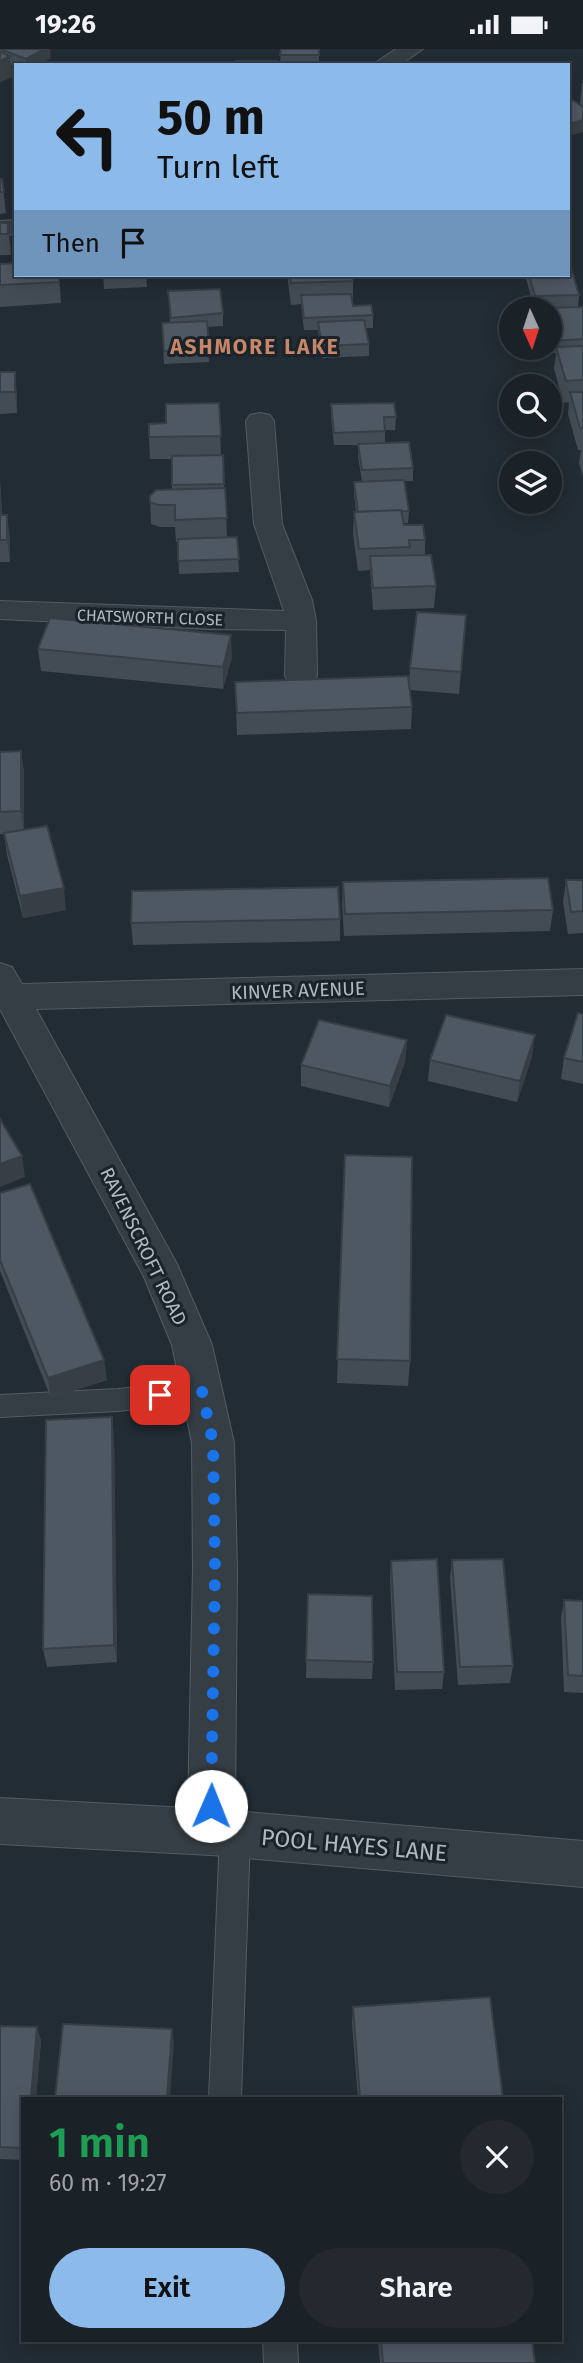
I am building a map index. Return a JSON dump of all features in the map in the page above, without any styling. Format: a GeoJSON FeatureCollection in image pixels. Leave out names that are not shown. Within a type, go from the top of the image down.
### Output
{"type":"FeatureCollection","features":[{"type":"Feature","properties":{"kind":"street"},"geometry":{"type":"LineString","coordinates":[[387,63],[412,49]]}},
{"type":"Feature","properties":{"kind":"street"},"geometry":{"type":"LineString","coordinates":[[260,421],[268,524],[297,600],[301,621],[300,676]]}},
{"type":"Feature","properties":{"kind":"street","name":"CHATSWORTH CLOSE"},"geometry":{"type":"LineString","coordinates":[[0,610],[208,620],[301,621]]}},
{"type":"Feature","properties":{"kind":"street","name":"KINVER AVENUE"},"geometry":{"type":"LineString","coordinates":[[7,987],[583,982]]}},
{"type":"Feature","properties":{"kind":"street","name":"RAVENSCROFT ROAD"},"geometry":{"type":"LineString","coordinates":[[7,987],[163,1275],[192,1345],[213,1443],[223,1834]]}},
{"type":"Feature","properties":{"kind":"street","name":"POOL HAYES LANE"},"geometry":{"type":"LineString","coordinates":[[0,1821],[223,1834],[582,1872]]}},
{"type":"Feature","properties":{"kind":"lane"},"geometry":{"type":"LineString","coordinates":[[0,1406],[118,1400],[202,1391]]}},
{"type":"Feature","properties":{"kind":"lane"},"geometry":{"type":"LineString","coordinates":[[223,1834],[225,2097]]}},
{"type":"Feature","properties":{"kind":"lane"},"geometry":{"type":"LineString","coordinates":[[280,2342],[281,2363]]}},
{"type":"Feature","properties":{"kind":"building"},"geometry":{"type":"Polygon","coordinates":[[[0,49],[44,49],[26,59],[0,49]]]}},
{"type":"Feature","properties":{"kind":"building"},"geometry":{"type":"Polygon","coordinates":[[[281,49],[319,49],[319,55],[280,55],[281,49]]]}},
{"type":"Feature","properties":{"kind":"building"},"geometry":{"type":"Polygon","coordinates":[[[0,52],[10,56],[0,61],[0,52]]]}},
{"type":"Feature","properties":{"kind":"building"},"geometry":{"type":"Polygon","coordinates":[[[236,61],[277,61],[277,63],[236,61]]]}},
{"type":"Feature","properties":{"kind":"building"},"geometry":{"type":"Polygon","coordinates":[[[570,99],[583,107],[583,120],[570,124],[570,99]]]}},
{"type":"Feature","properties":{"kind":"building"},"geometry":{"type":"Polygon","coordinates":[[[2,179],[4,192],[0,192],[2,179]]]}},
{"type":"Feature","properties":{"kind":"building"},"geometry":{"type":"Polygon","coordinates":[[[0,223],[8,223],[8,234],[0,234],[0,223]]]}},
{"type":"Feature","properties":{"kind":"building"},"geometry":{"type":"Polygon","coordinates":[[[14,263],[14,277],[59,277],[59,282],[0,285],[0,264],[14,263]]]}},
{"type":"Feature","properties":{"kind":"building"},"geometry":{"type":"Polygon","coordinates":[[[570,264],[579,295],[535,296],[530,277],[570,277],[570,264]]]}},
{"type":"Feature","properties":{"kind":"building"},"geometry":{"type":"Polygon","coordinates":[[[290,277],[352,277],[353,281],[291,283],[290,277]]]}},
{"type":"Feature","properties":{"kind":"building"},"geometry":{"type":"Polygon","coordinates":[[[220,289],[223,313],[171,318],[168,291],[220,289]]]}},
{"type":"Feature","properties":{"kind":"building"},"geometry":{"type":"Polygon","coordinates":[[[351,294],[353,306],[371,305],[373,315],[304,318],[301,295],[351,294]]]}},
{"type":"Feature","properties":{"kind":"building"},"geometry":{"type":"Polygon","coordinates":[[[562,307],[583,307],[583,339],[562,340],[562,307]]]}},
{"type":"Feature","properties":{"kind":"building"},"geometry":{"type":"Polygon","coordinates":[[[364,320],[369,344],[322,346],[318,322],[364,320]]]}},
{"type":"Feature","properties":{"kind":"building"},"geometry":{"type":"Polygon","coordinates":[[[207,321],[209,350],[164,351],[162,323],[207,321]]]}},
{"type":"Feature","properties":{"kind":"building"},"geometry":{"type":"Polygon","coordinates":[[[583,346],[583,380],[566,381],[560,361],[562,347],[583,346]]]}},
{"type":"Feature","properties":{"kind":"building"},"geometry":{"type":"Polygon","coordinates":[[[0,372],[15,372],[15,392],[0,392],[0,372]]]}},
{"type":"Feature","properties":{"kind":"building"},"geometry":{"type":"Polygon","coordinates":[[[570,392],[583,392],[583,428],[580,428],[570,392]]]}},
{"type":"Feature","properties":{"kind":"building"},"geometry":{"type":"Polygon","coordinates":[[[219,403],[221,436],[149,437],[149,424],[166,423],[166,404],[219,403]]]}},
{"type":"Feature","properties":{"kind":"building"},"geometry":{"type":"Polygon","coordinates":[[[394,403],[396,417],[384,417],[385,431],[334,433],[331,404],[394,403]]]}},
{"type":"Feature","properties":{"kind":"building"},"geometry":{"type":"Polygon","coordinates":[[[409,442],[413,468],[362,470],[358,444],[409,442]]]}},
{"type":"Feature","properties":{"kind":"building"},"geometry":{"type":"Polygon","coordinates":[[[223,455],[224,484],[172,485],[172,456],[223,455]]]}},
{"type":"Feature","properties":{"kind":"building"},"geometry":{"type":"Polygon","coordinates":[[[404,480],[409,511],[358,512],[354,482],[404,480]]]}},
{"type":"Feature","properties":{"kind":"building"},"geometry":{"type":"Polygon","coordinates":[[[225,488],[227,518],[175,520],[175,505],[150,502],[150,496],[156,490],[225,488]]]}},
{"type":"Feature","properties":{"kind":"building"},"geometry":{"type":"Polygon","coordinates":[[[401,510],[404,525],[423,525],[425,540],[409,540],[410,547],[359,549],[354,512],[401,510]]]}},
{"type":"Feature","properties":{"kind":"building"},"geometry":{"type":"Polygon","coordinates":[[[0,515],[7,515],[7,540],[0,540],[0,515]]]}},
{"type":"Feature","properties":{"kind":"building"},"geometry":{"type":"Polygon","coordinates":[[[237,537],[239,559],[178,561],[178,539],[237,537]]]}},
{"type":"Feature","properties":{"kind":"building"},"geometry":{"type":"Polygon","coordinates":[[[431,555],[436,586],[373,588],[370,556],[431,555]]]}},
{"type":"Feature","properties":{"kind":"building"},"geometry":{"type":"Polygon","coordinates":[[[417,612],[466,615],[461,672],[410,668],[417,612]]]}},
{"type":"Feature","properties":{"kind":"building"},"geometry":{"type":"Polygon","coordinates":[[[50,618],[231,635],[223,667],[38,649],[50,618]]]}},
{"type":"Feature","properties":{"kind":"building"},"geometry":{"type":"Polygon","coordinates":[[[408,676],[412,707],[237,713],[235,682],[408,676]]]}},
{"type":"Feature","properties":{"kind":"building"},"geometry":{"type":"Polygon","coordinates":[[[21,751],[21,811],[0,812],[0,752],[21,751]]]}},
{"type":"Feature","properties":{"kind":"building"},"geometry":{"type":"Polygon","coordinates":[[[47,826],[64,888],[20,896],[4,833],[47,826]]]}},
{"type":"Feature","properties":{"kind":"building"},"geometry":{"type":"Polygon","coordinates":[[[548,878],[553,910],[345,914],[343,882],[548,878]]]}},
{"type":"Feature","properties":{"kind":"building"},"geometry":{"type":"Polygon","coordinates":[[[566,880],[583,880],[583,911],[571,912],[566,880]]]}},
{"type":"Feature","properties":{"kind":"building"},"geometry":{"type":"Polygon","coordinates":[[[338,887],[340,919],[131,923],[132,891],[338,887]]]}},
{"type":"Feature","properties":{"kind":"building"},"geometry":{"type":"Polygon","coordinates":[[[578,1013],[583,1014],[583,1062],[564,1058],[578,1013]]]}},
{"type":"Feature","properties":{"kind":"building"},"geometry":{"type":"Polygon","coordinates":[[[446,1015],[535,1035],[520,1081],[430,1060],[446,1015]]]}},
{"type":"Feature","properties":{"kind":"building"},"geometry":{"type":"Polygon","coordinates":[[[319,1020],[407,1040],[390,1086],[301,1065],[319,1020]]]}},
{"type":"Feature","properties":{"kind":"building"},"geometry":{"type":"Polygon","coordinates":[[[0,1119],[22,1156],[0,1164],[0,1119]]]}},
{"type":"Feature","properties":{"kind":"building"},"geometry":{"type":"Polygon","coordinates":[[[345,1155],[412,1157],[410,1361],[337,1359],[345,1155]]]}},
{"type":"Feature","properties":{"kind":"building"},"geometry":{"type":"Polygon","coordinates":[[[30,1184],[104,1360],[48,1378],[0,1260],[0,1193],[30,1184]]]}},
{"type":"Feature","properties":{"kind":"building"},"geometry":{"type":"Polygon","coordinates":[[[112,1417],[114,1645],[43,1649],[46,1420],[112,1417]]]}},
{"type":"Feature","properties":{"kind":"building"},"geometry":{"type":"Polygon","coordinates":[[[437,1559],[444,1672],[397,1672],[391,1561],[437,1559]]]}},
{"type":"Feature","properties":{"kind":"building"},"geometry":{"type":"Polygon","coordinates":[[[503,1559],[513,1666],[460,1667],[452,1560],[503,1559]]]}},
{"type":"Feature","properties":{"kind":"building"},"geometry":{"type":"Polygon","coordinates":[[[308,1594],[372,1596],[373,1662],[306,1660],[308,1594]]]}},
{"type":"Feature","properties":{"kind":"building"},"geometry":{"type":"Polygon","coordinates":[[[564,1600],[583,1601],[583,1676],[568,1675],[564,1600]]]}},
{"type":"Feature","properties":{"kind":"building"},"geometry":{"type":"Polygon","coordinates":[[[490,1997],[503,2097],[360,2097],[353,2007],[490,1997]]]}},
{"type":"Feature","properties":{"kind":"building"},"geometry":{"type":"Polygon","coordinates":[[[63,2024],[172,2029],[167,2097],[55,2097],[63,2024]]]}},
{"type":"Feature","properties":{"kind":"building"},"geometry":{"type":"Polygon","coordinates":[[[0,2026],[37,2027],[31,2097],[21,2097],[21,2148],[0,2147],[0,2026]]]}},
{"type":"Feature","properties":{"kind":"building"},"geometry":{"type":"Polygon","coordinates":[[[381,2342],[532,2342],[535,2363],[383,2363],[381,2342]]]}},
{"type":"Feature","properties":{"kind":"district","name":"ASHMORE LAKE"},"geometry":{"type":"Point","coordinates":[255,347]}},
{"type":"Feature","properties":{"kind":"route"},"geometry":{"type":"LineString","coordinates":[[160,1395],[202,1391],[213,1443],[215,1569],[211,1806]]}}]}
